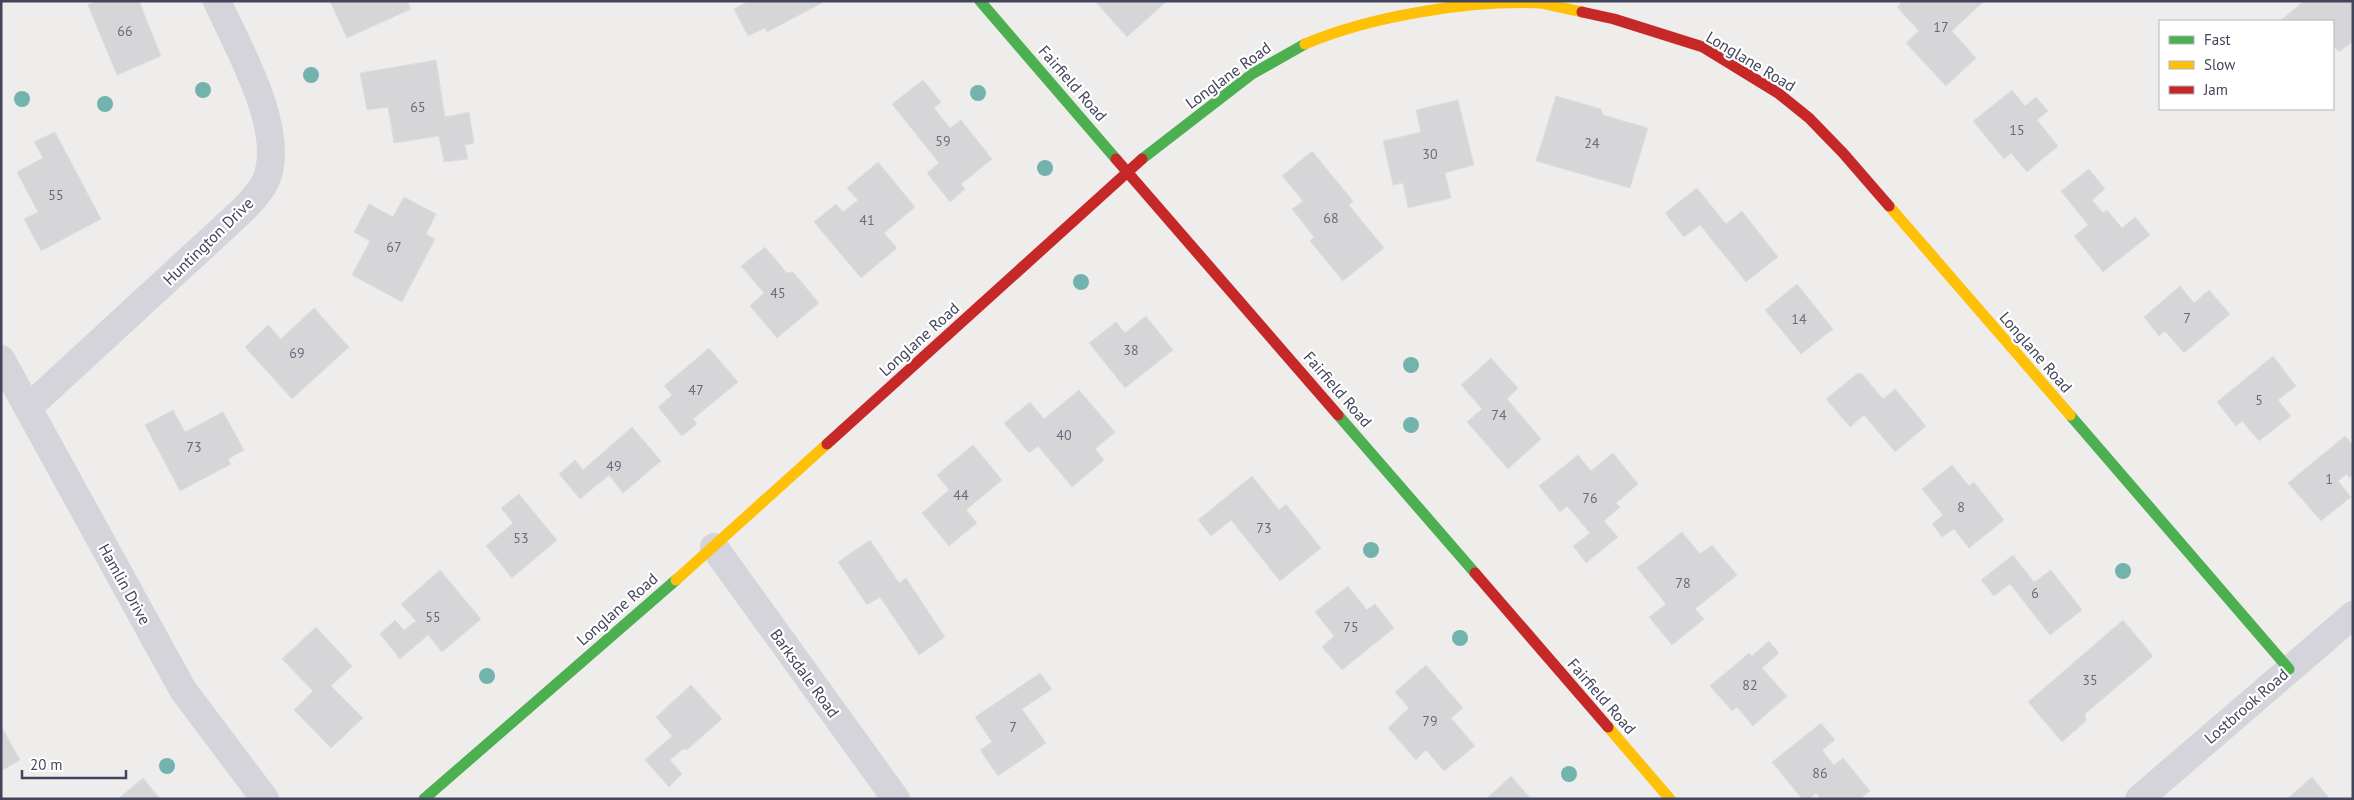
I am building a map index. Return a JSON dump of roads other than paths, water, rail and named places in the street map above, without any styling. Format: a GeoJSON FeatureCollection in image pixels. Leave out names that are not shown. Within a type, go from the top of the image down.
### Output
{"type":"FeatureCollection","features":[{"type":"Feature","properties":{"kind":"street","name":"Huntington Drive"},"geometry":{"type":"LineString","coordinates":[[29,407],[244,209],[259,192],[268,176],[271,149],[265,110],[217,1]]}},
{"type":"Feature","properties":{"kind":"street","name":"Fairfield Road"},"geometry":{"type":"LineString","coordinates":[[980,1],[1670,799]]}},
{"type":"Feature","properties":{"kind":"street","name":"Longlane Road"},"geometry":{"type":"LineString","coordinates":[[424,799],[714,547],[1128,171],[1252,74],[1293,50],[1335,31],[1409,11],[1481,1],[1539,2],[1614,19],[1703,47],[1778,93],[1809,118],[1843,153],[2289,669]]}},
{"type":"Feature","properties":{"kind":"street","name":"Hamlin Drive"},"geometry":{"type":"LineString","coordinates":[[1,359],[183,690],[265,799]]}},
{"type":"Feature","properties":{"kind":"street","name":"Barksdale Road"},"geometry":{"type":"LineString","coordinates":[[714,547],[896,799]]}},
{"type":"Feature","properties":{"kind":"street","name":"Lostbrook Road"},"geometry":{"type":"LineString","coordinates":[[2139,799],[2353,615]]}}]}
